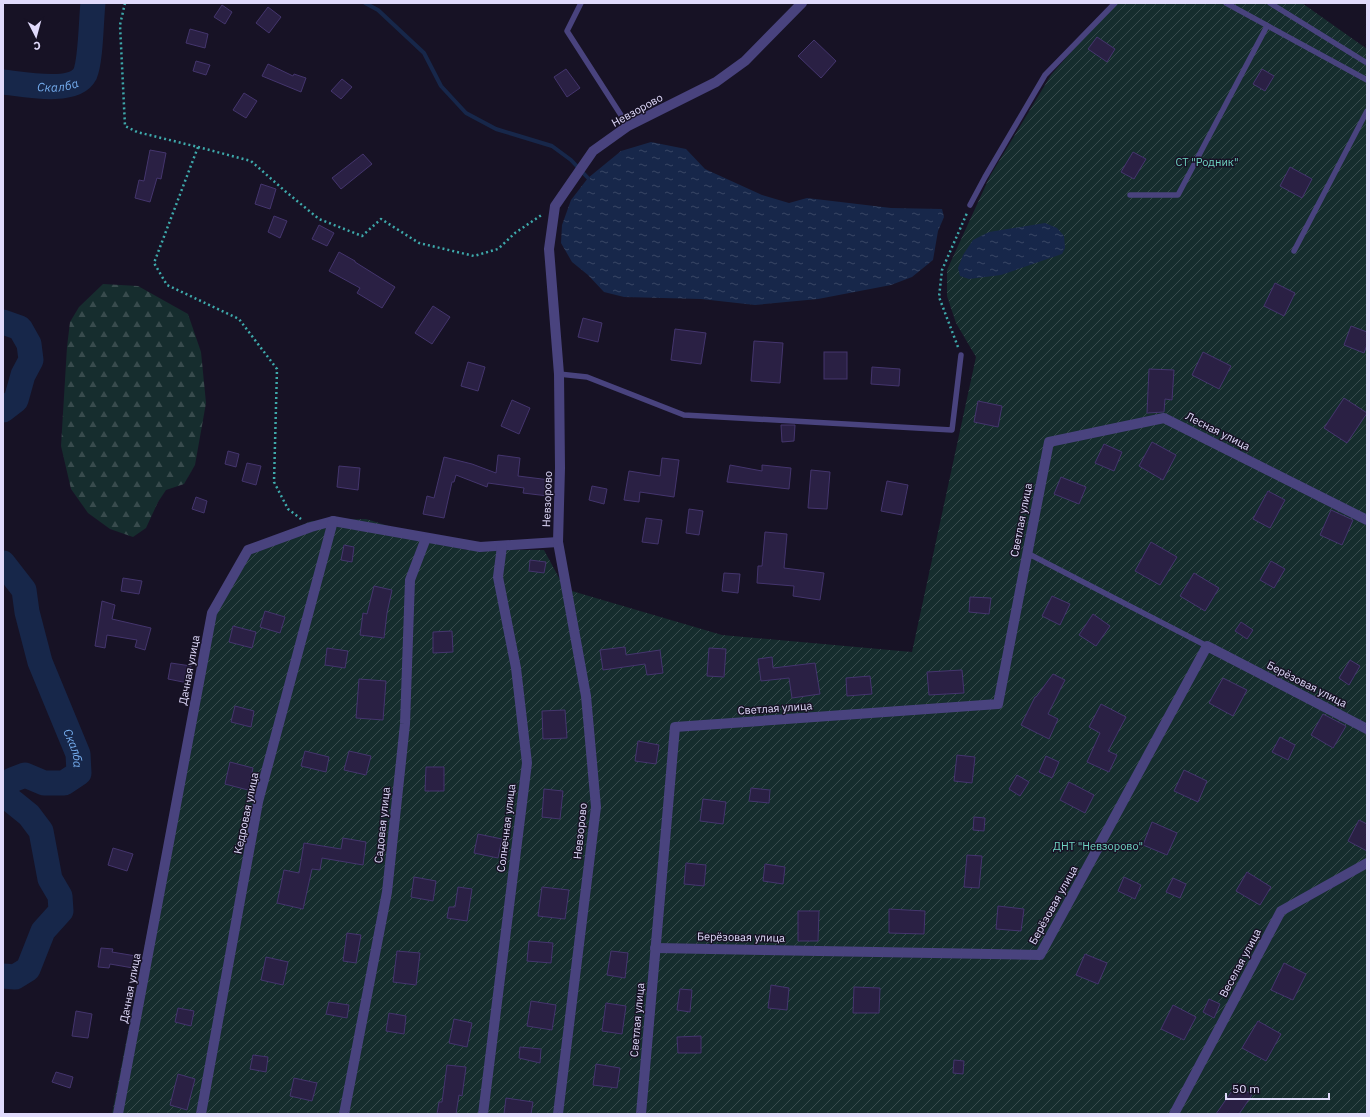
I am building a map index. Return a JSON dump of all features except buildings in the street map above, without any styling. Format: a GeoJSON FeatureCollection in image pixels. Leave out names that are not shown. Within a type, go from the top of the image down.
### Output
{"type":"FeatureCollection","features":[{"type":"Feature","properties":{"kind":"street","name":"Невзорово"},"geometry":{"type":"LineString","coordinates":[[558,1114],[596,807],[586,696],[558,542],[560,468],[559,374],[549,249],[555,206],[593,151],[628,126],[716,82],[745,61],[802,3]]}},
{"type":"Feature","properties":{"kind":"street","name":"Лесная улица"},"geometry":{"type":"LineString","coordinates":[[1048,442],[1164,418],[1367,520]]}},
{"type":"Feature","properties":{"kind":"street","name":"Светлая улица"},"geometry":{"type":"LineString","coordinates":[[641,1114],[675,727],[998,704],[1048,442]]}},
{"type":"Feature","properties":{"kind":"street","name":"Дачная улица"},"geometry":{"type":"LineString","coordinates":[[118,1114],[212,612],[248,550],[311,527],[333,521],[480,547],[558,542]]}},
{"type":"Feature","properties":{"kind":"street","name":"Кедровая улица"},"geometry":{"type":"LineString","coordinates":[[201,1114],[258,802],[333,521]]}},
{"type":"Feature","properties":{"kind":"street","name":"Садовая улица"},"geometry":{"type":"LineString","coordinates":[[344,1114],[387,892],[404,724],[410,580],[426,538]]}},
{"type":"Feature","properties":{"kind":"street","name":"Солнечная улица"},"geometry":{"type":"LineString","coordinates":[[483,1114],[527,763],[516,668],[498,577],[502,546]]}},
{"type":"Feature","properties":{"kind":"street","name":"Берёзовая улица"},"geometry":{"type":"LineString","coordinates":[[655,948],[1040,955],[1207,646],[1367,729]]}},
{"type":"Feature","properties":{"kind":"street","name":"Веселая улица"},"geometry":{"type":"LineString","coordinates":[[1174,1114],[1281,911],[1367,863]]}},
{"type":"Feature","properties":{"kind":"lane"},"geometry":{"type":"LineString","coordinates":[[581,3],[567,31],[628,126]]}},
{"type":"Feature","properties":{"kind":"lane"},"geometry":{"type":"LineString","coordinates":[[970,205],[1046,75],[1115,3]]}},
{"type":"Feature","properties":{"kind":"lane"},"geometry":{"type":"LineString","coordinates":[[1226,3],[1367,80]]}},
{"type":"Feature","properties":{"kind":"lane"},"geometry":{"type":"LineString","coordinates":[[1270,3],[1367,63]]}},
{"type":"Feature","properties":{"kind":"lane"},"geometry":{"type":"LineString","coordinates":[[1130,195],[1178,195],[1267,26]]}},
{"type":"Feature","properties":{"kind":"lane"},"geometry":{"type":"LineString","coordinates":[[1294,251],[1367,111]]}},
{"type":"Feature","properties":{"kind":"lane"},"geometry":{"type":"LineString","coordinates":[[559,374],[587,377],[684,414],[952,430],[961,356]]}},
{"type":"Feature","properties":{"kind":"lane"},"geometry":{"type":"LineString","coordinates":[[1027,553],[1207,646]]}},
{"type":"Feature","properties":{"kind":"path"},"geometry":{"type":"LineString","coordinates":[[125,3],[120,25],[125,126],[137,132],[251,161],[319,219],[362,236],[381,219],[419,243],[474,256],[498,249],[515,233],[555,206]]}},
{"type":"Feature","properties":{"kind":"path"},"geometry":{"type":"LineString","coordinates":[[198,147],[154,262],[167,286],[239,319],[277,369],[274,482],[288,509],[311,527]]}},
{"type":"Feature","properties":{"kind":"path"},"geometry":{"type":"LineString","coordinates":[[961,356],[939,297],[942,270],[970,205]]}},
{"type":"Feature","properties":{"kind":"green space"},"geometry":{"type":"Polygon","coordinates":[[[1114,3],[1302,3],[1367,49],[1367,1114],[112,1114],[208,621],[258,544],[311,521],[366,519],[466,550],[544,550],[565,589],[722,635],[912,652],[976,357],[956,323],[947,296],[947,270],[990,176],[1051,75],[1114,3]]]}},
{"type":"Feature","properties":{"kind":"green space"},"geometry":{"type":"Polygon","coordinates":[[[103,284],[138,286],[188,314],[201,352],[206,403],[195,465],[184,484],[166,490],[158,502],[146,528],[133,537],[110,529],[88,513],[71,489],[61,446],[70,322],[79,307],[103,284]]]}},
{"type":"Feature","properties":{"kind":"water"},"geometry":{"type":"Polygon","coordinates":[[[651,142],[686,149],[705,169],[762,195],[789,203],[807,198],[891,208],[942,209],[944,217],[938,231],[933,260],[912,277],[891,285],[818,299],[755,305],[701,299],[624,297],[604,292],[588,275],[572,262],[561,243],[562,225],[571,200],[588,178],[621,151],[651,142]]]}},
{"type":"Feature","properties":{"kind":"water"},"geometry":{"type":"Polygon","coordinates":[[[1045,223],[1057,228],[1064,236],[1065,248],[1062,254],[1001,275],[969,279],[960,276],[958,268],[963,255],[973,240],[989,232],[1045,223]]]}},
{"type":"Feature","properties":{"kind":"waterway","name":"Скалба"},"geometry":{"type":"LineString","coordinates":[[3,82],[47,87],[70,84],[79,80],[85,74],[87,68],[93,3]]}},
{"type":"Feature","properties":{"kind":"waterway"},"geometry":{"type":"LineString","coordinates":[[365,3],[378,10],[424,53],[441,86],[466,113],[496,129],[552,146],[571,160],[588,178]]}},
{"type":"Feature","properties":{"kind":"waterway","name":"Скалба"},"geometry":{"type":"LineString","coordinates":[[3,322],[20,328],[29,344],[31,360],[23,375],[16,400],[3,410]]}},
{"type":"Feature","properties":{"kind":"waterway","name":"Скалба"},"geometry":{"type":"LineString","coordinates":[[3,563],[24,590],[27,612],[40,662],[78,754],[79,773],[64,783],[44,783],[25,775],[12,780],[5,789],[8,798],[29,815],[41,831],[50,879],[60,896],[61,911],[43,931],[28,969],[15,977],[3,976]]}},
{"type":"Feature","properties":{"kind":"park label","name":"СТ \"Родник\""},"geometry":{"type":"Point","coordinates":[1207,162]}},
{"type":"Feature","properties":{"kind":"park label","name":"ДНТ \"Невзорово\""},"geometry":{"type":"Point","coordinates":[1098,846]}}]}
